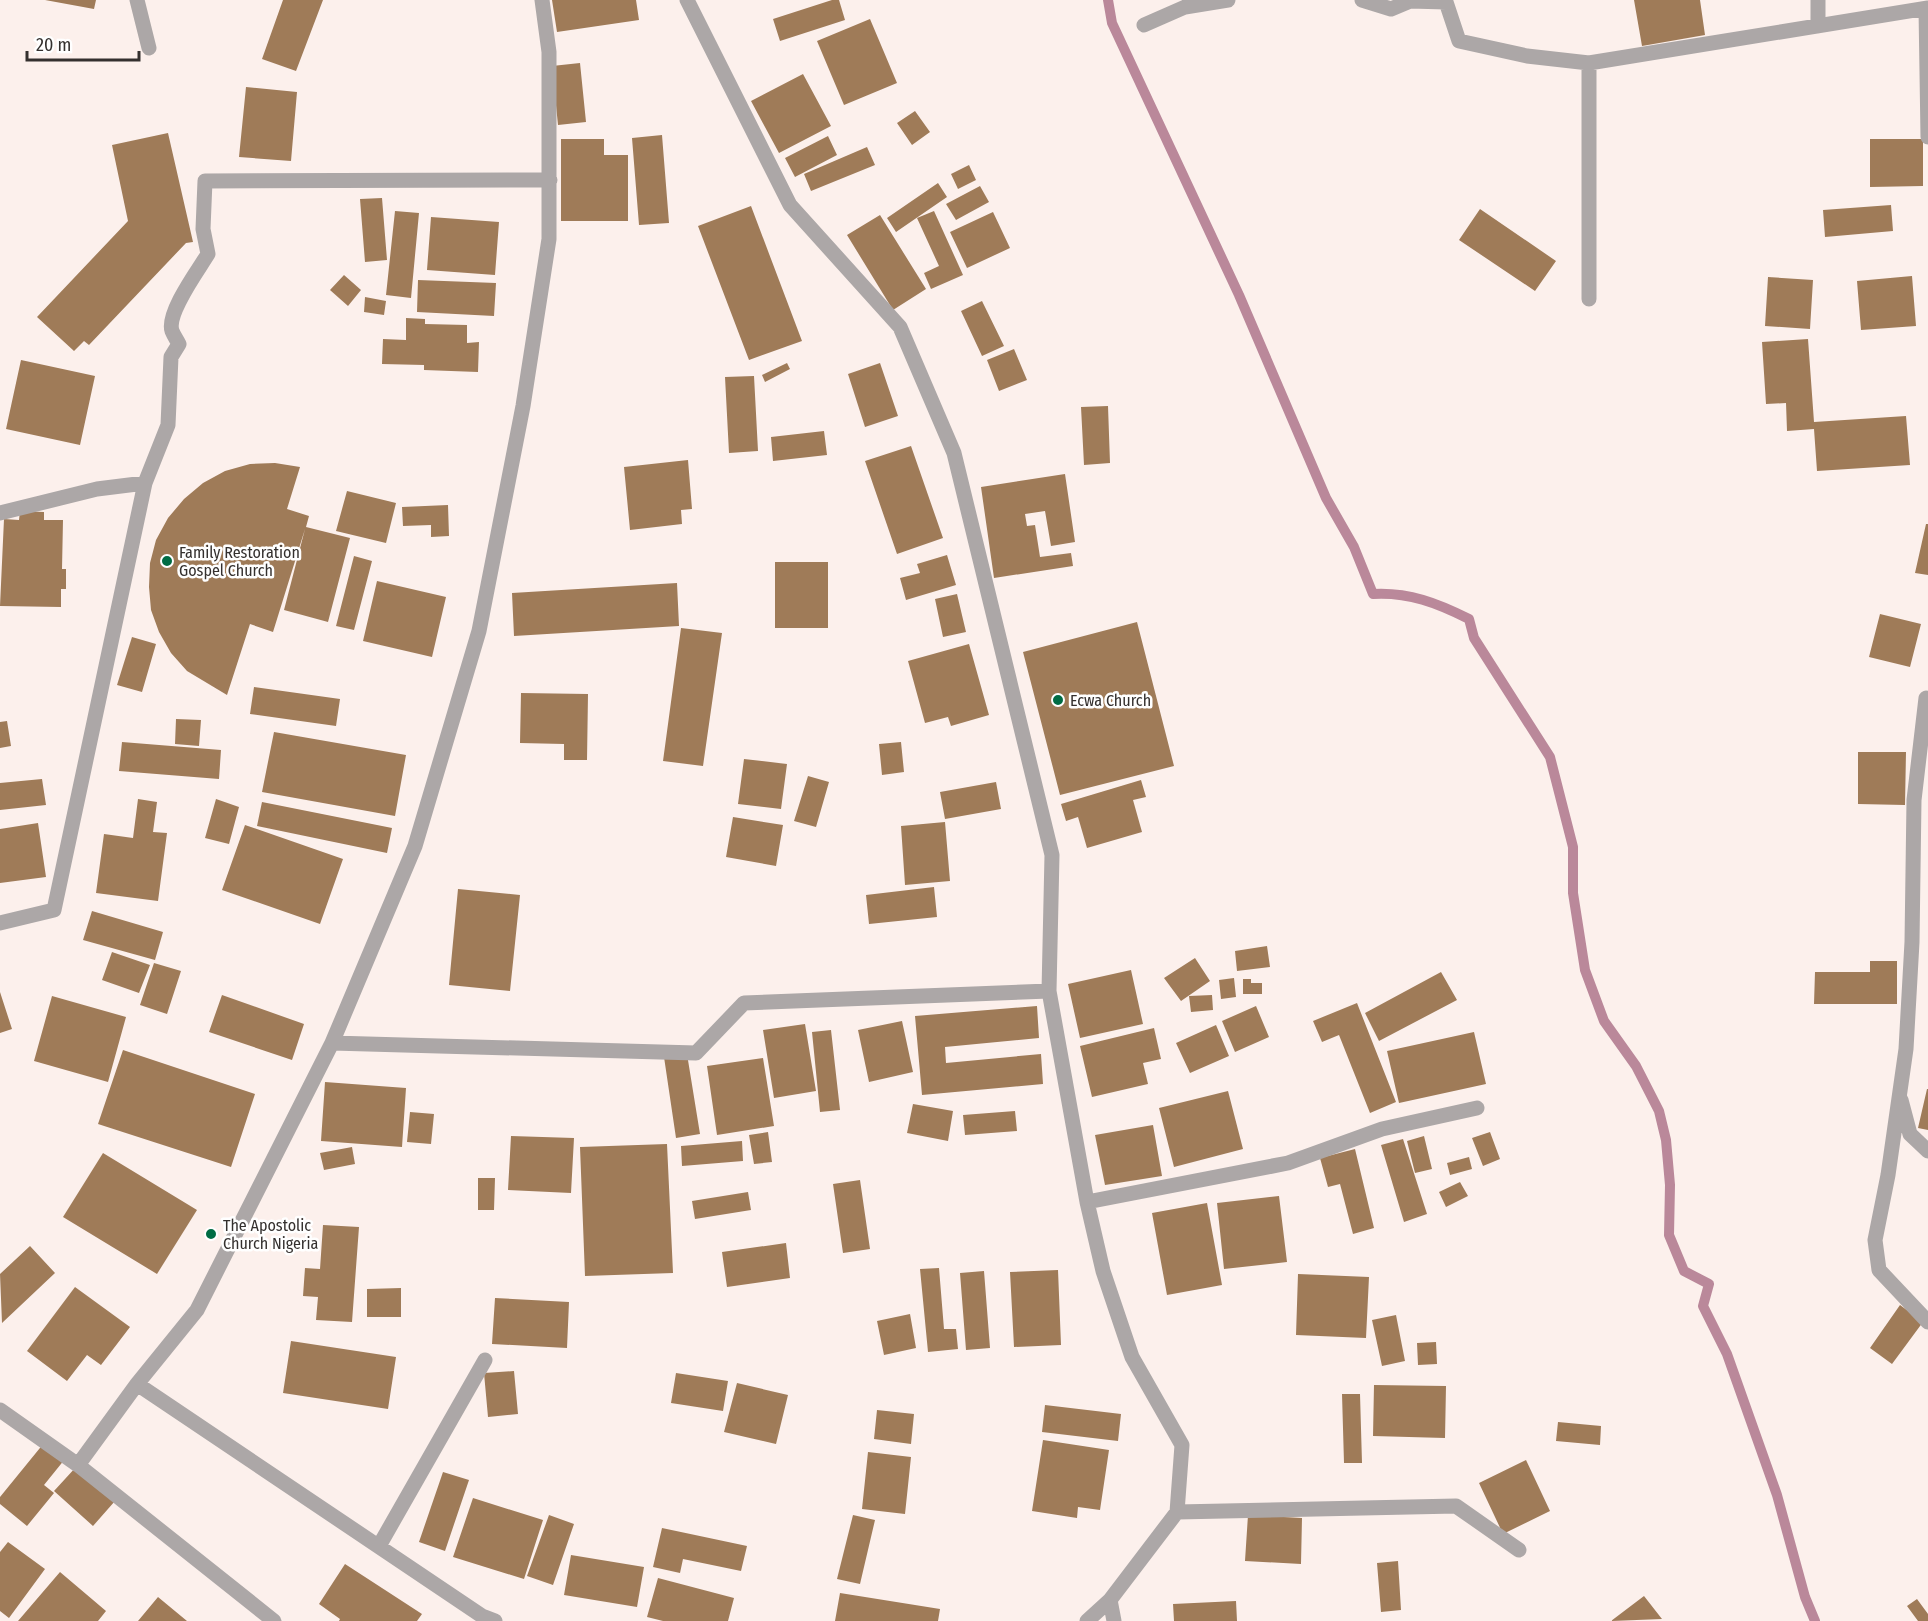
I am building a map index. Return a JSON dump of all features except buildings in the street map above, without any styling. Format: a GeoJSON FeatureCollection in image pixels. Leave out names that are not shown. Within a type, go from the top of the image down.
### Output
{"type":"FeatureCollection","features":[{"type":"Feature","properties":{"kind":"street"},"geometry":{"type":"LineString","coordinates":[[137,0],[149,48]]}},
{"type":"Feature","properties":{"kind":"street"},"geometry":{"type":"LineString","coordinates":[[78,1465],[137,1384],[197,1310],[332,1043],[416,846],[479,631],[523,406],[544,273],[549,239],[550,180],[549,52],[542,0]]}},
{"type":"Feature","properties":{"kind":"street"},"geometry":{"type":"LineString","coordinates":[[687,0],[790,205],[900,327],[954,453],[1052,855],[1049,991],[1087,1202],[1103,1271],[1132,1357],[1182,1445],[1177,1512],[1110,1600],[1087,1621]]}},
{"type":"Feature","properties":{"kind":"street"},"geometry":{"type":"LineString","coordinates":[[1144,25],[1185,7],[1228,0]]}},
{"type":"Feature","properties":{"kind":"street"},"geometry":{"type":"LineString","coordinates":[[1362,0],[1391,9],[1410,2],[1446,2],[1459,40],[1527,56],[1588,63],[1927,8],[1928,137]]}},
{"type":"Feature","properties":{"kind":"street"},"geometry":{"type":"LineString","coordinates":[[1818,0],[1818,26]]}},
{"type":"Feature","properties":{"kind":"street"},"geometry":{"type":"LineString","coordinates":[[1588,63],[1589,299]]}},
{"type":"Feature","properties":{"kind":"street"},"geometry":{"type":"LineString","coordinates":[[0,923],[54,910],[145,483],[168,425],[171,357],[179,344],[172,331],[174,317],[179,302],[208,254],[203,229],[205,181],[550,180]]}},
{"type":"Feature","properties":{"kind":"street"},"geometry":{"type":"LineString","coordinates":[[0,513],[97,489],[145,483]]}},
{"type":"Feature","properties":{"kind":"street"},"geometry":{"type":"LineString","coordinates":[[1928,699],[1926,698],[1914,800],[1912,942],[1906,1049],[1875,1239],[1879,1270],[1928,1322]]}},
{"type":"Feature","properties":{"kind":"street"},"geometry":{"type":"LineString","coordinates":[[332,1043],[696,1053],[744,1003],[1049,991]]}},
{"type":"Feature","properties":{"kind":"street"},"geometry":{"type":"LineString","coordinates":[[1899,1095],[1910,1134],[1928,1151]]}},
{"type":"Feature","properties":{"kind":"street"},"geometry":{"type":"LineString","coordinates":[[1087,1202],[1288,1163],[1382,1129],[1477,1108]]}},
{"type":"Feature","properties":{"kind":"street"},"geometry":{"type":"LineString","coordinates":[[379,1546],[485,1360]]}},
{"type":"Feature","properties":{"kind":"street"},"geometry":{"type":"LineString","coordinates":[[137,1384],[482,1616],[495,1621]]}},
{"type":"Feature","properties":{"kind":"street"},"geometry":{"type":"LineString","coordinates":[[0,1410],[78,1465],[274,1621]]}},
{"type":"Feature","properties":{"kind":"street"},"geometry":{"type":"LineString","coordinates":[[1177,1512],[1456,1506],[1519,1550]]}},
{"type":"Feature","properties":{"kind":"street"},"geometry":{"type":"LineString","coordinates":[[1110,1600],[1114,1621]]}},
{"type":"Feature","properties":{"kind":"waterway"},"geometry":{"type":"LineString","coordinates":[[1108,0],[1112,23],[1239,295],[1326,498],[1354,547],[1373,594],[1411,597],[1446,608],[1469,619],[1474,638],[1550,757],[1573,847],[1573,893],[1585,970],[1604,1021],[1636,1066],[1659,1111],[1666,1140],[1670,1185],[1669,1235],[1684,1271],[1709,1284],[1703,1306],[1727,1354],[1777,1495],[1805,1597],[1815,1621]]}},
{"type":"Feature","properties":{"kind":"place","name":"Family Restoration Gospel Church"},"geometry":{"type":"Point","coordinates":[167,561]}},
{"type":"Feature","properties":{"kind":"place","name":"Ecwa Church"},"geometry":{"type":"Point","coordinates":[1058,700]}},
{"type":"Feature","properties":{"kind":"place","name":"The Apostolic Church Nigeria"},"geometry":{"type":"Point","coordinates":[211,1234]}}]}
